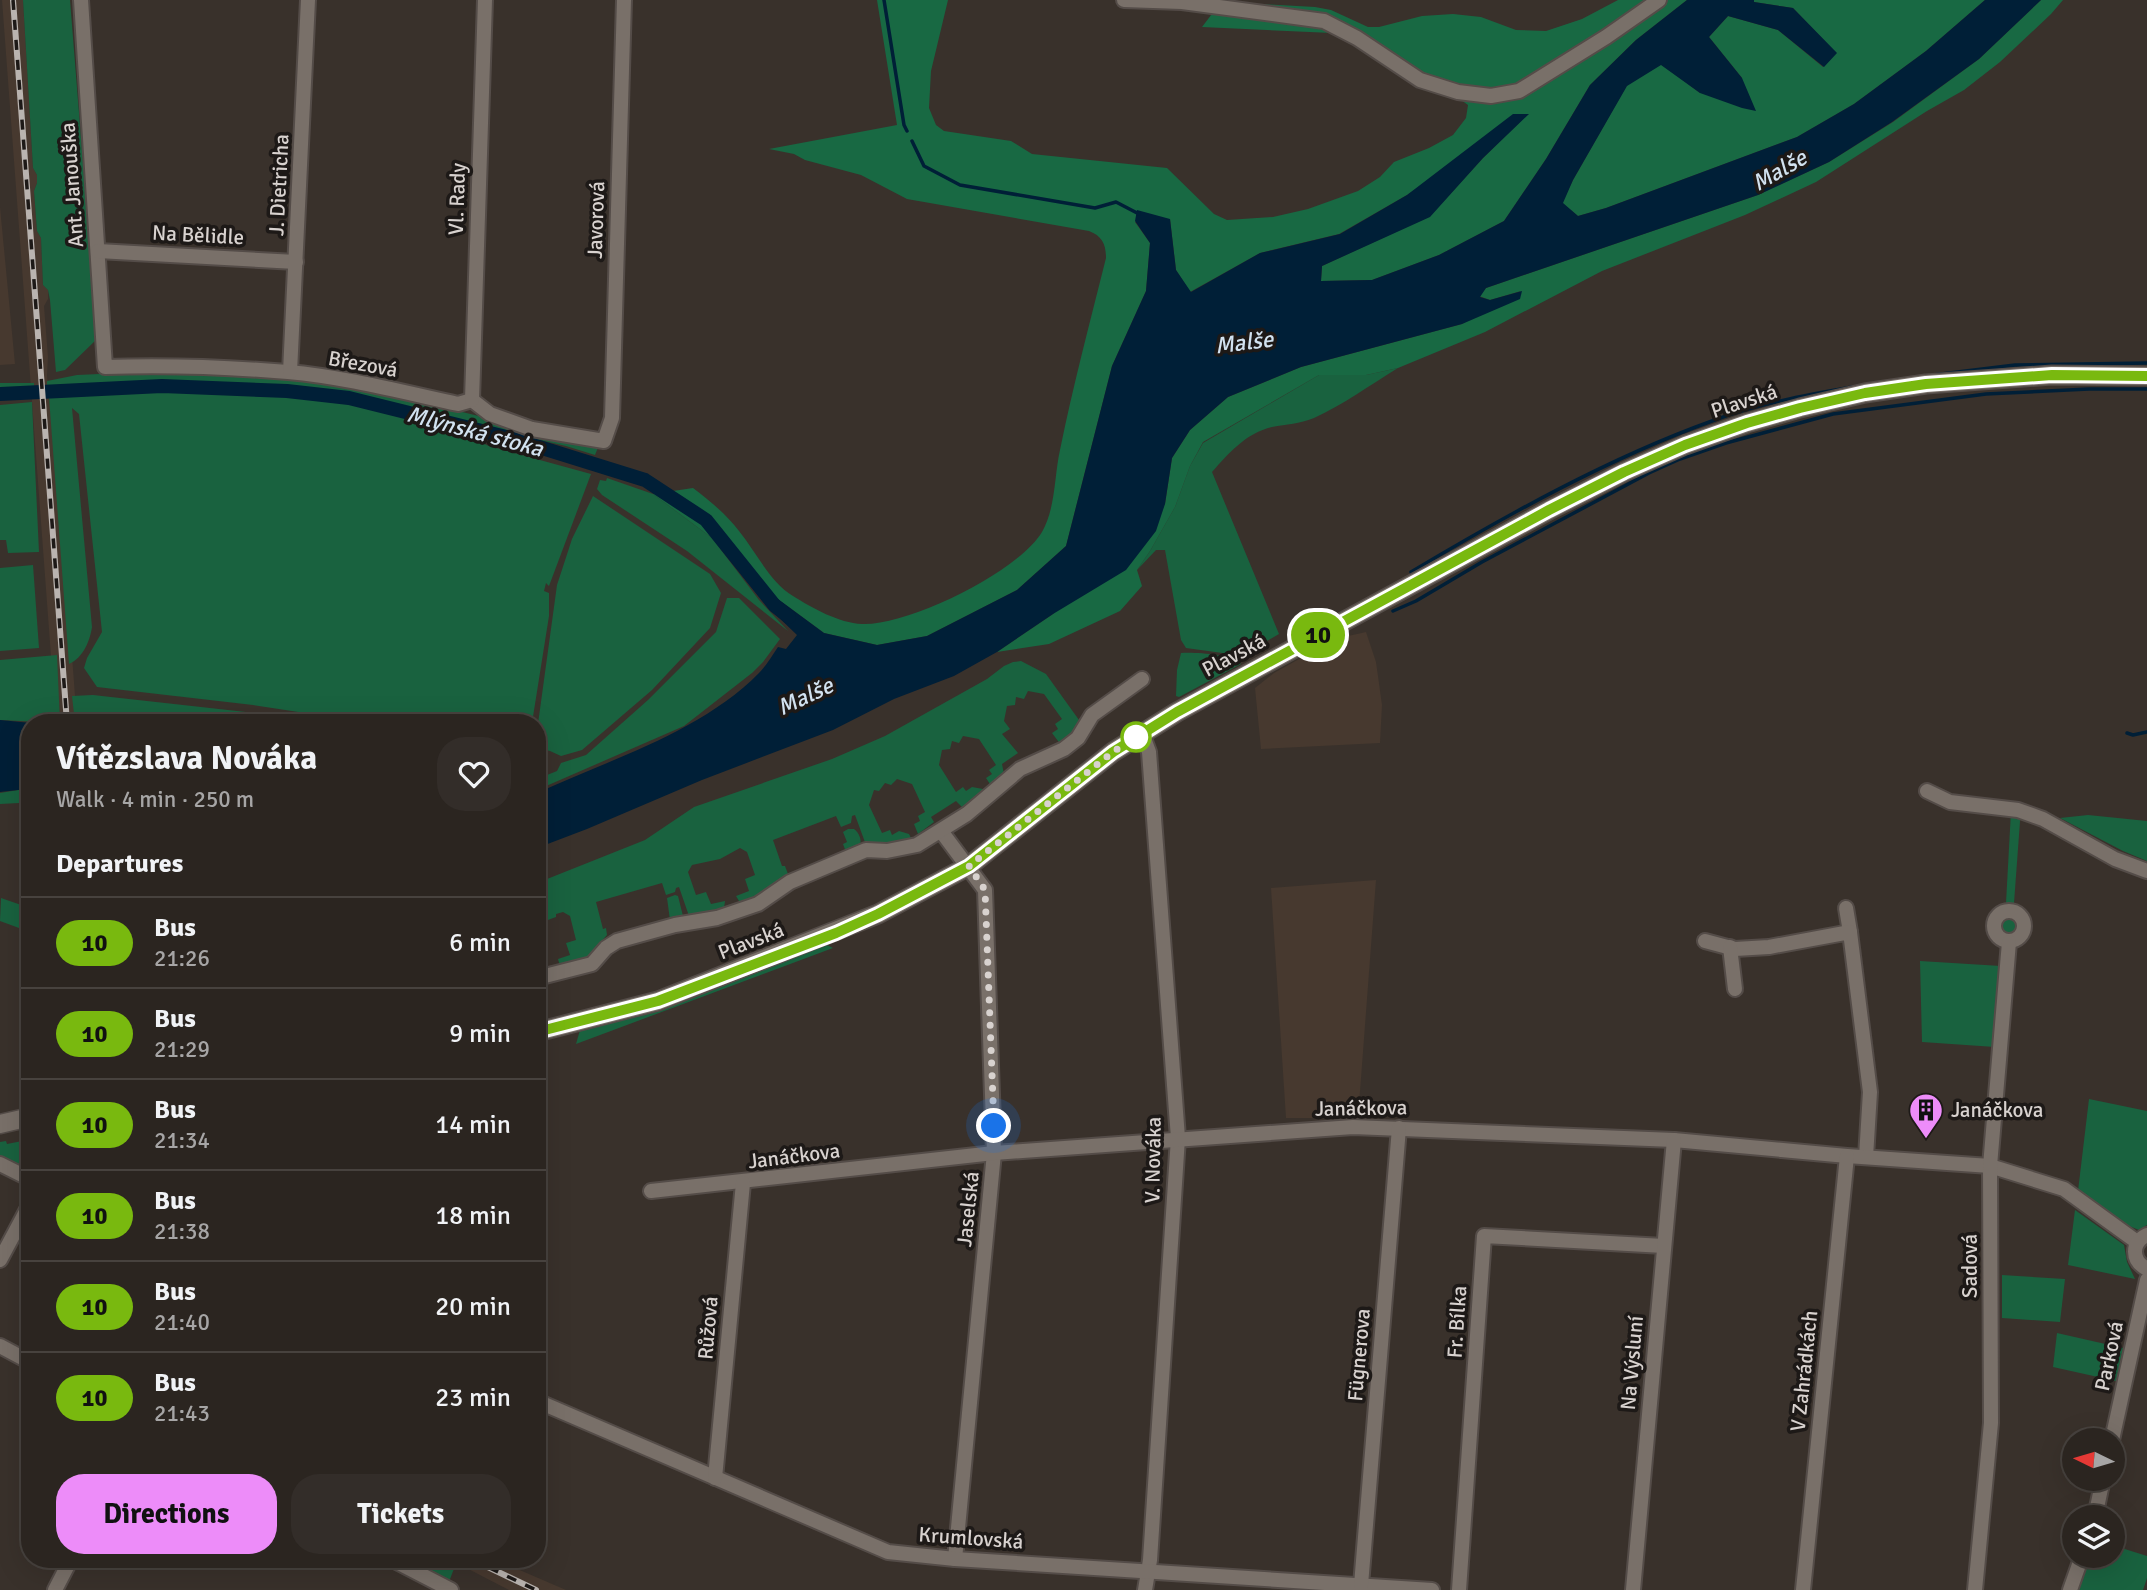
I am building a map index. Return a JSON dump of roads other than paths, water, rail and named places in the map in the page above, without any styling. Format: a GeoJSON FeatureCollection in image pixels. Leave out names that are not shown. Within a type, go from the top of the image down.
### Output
{"type":"FeatureCollection","features":[{"type":"Feature","properties":{"kind":"street","name":"Ant. Janouška"},"geometry":{"type":"LineString","coordinates":[[81,0],[105,367]]}},
{"type":"Feature","properties":{"kind":"street","name":"J. Dietricha"},"geometry":{"type":"LineString","coordinates":[[290,372],[308,0]]}},
{"type":"Feature","properties":{"kind":"street","name":"Vl. Rady"},"geometry":{"type":"LineString","coordinates":[[472,400],[485,0]]}},
{"type":"Feature","properties":{"kind":"street","name":"Javorová"},"geometry":{"type":"LineString","coordinates":[[472,400],[490,414],[532,429],[604,441],[612,418],[624,0]]}},
{"type":"Feature","properties":{"kind":"street"},"geometry":{"type":"LineString","coordinates":[[1124,0],[1189,3],[1324,21],[1357,38],[1420,80],[1458,92],[1491,96],[1519,91],[1606,37],[1659,0]]}},
{"type":"Feature","properties":{"kind":"street","name":"Na Bělidle"},"geometry":{"type":"LineString","coordinates":[[97,251],[296,262]]}},
{"type":"Feature","properties":{"kind":"street","name":"Březová"},"geometry":{"type":"LineString","coordinates":[[105,367],[164,366],[290,372],[360,383],[458,404],[472,400]]}},
{"type":"Feature","properties":{"kind":"street","name":"Plavská"},"geometry":{"type":"LineString","coordinates":[[546,1030],[645,1005],[683,992],[878,914],[969,866],[1113,752],[1177,712],[1559,505],[1645,463],[1717,434],[1834,399],[1926,384],[2052,375],[2147,376]]}},
{"type":"Feature","properties":{"kind":"street","name":"Plavská"},"geometry":{"type":"LineString","coordinates":[[546,976],[592,964],[606,948],[617,941],[675,925],[717,918],[758,905],[790,882],[866,850],[887,851],[917,845],[992,795],[1020,769],[1064,749],[1079,738],[1092,715],[1142,679]]}},
{"type":"Feature","properties":{"kind":"street","name":"V. Nováka"},"geometry":{"type":"LineString","coordinates":[[1142,733],[1149,752],[1178,1138],[1149,1571],[1145,1590]]}},
{"type":"Feature","properties":{"kind":"street"},"geometry":{"type":"LineString","coordinates":[[1927,791],[1950,802],[2018,810],[2043,819],[2115,859],[2147,871]]}},
{"type":"Feature","properties":{"kind":"street","name":"Jaselská"},"geometry":{"type":"LineString","coordinates":[[941,831],[985,890],[995,1153],[955,1559]]}},
{"type":"Feature","properties":{"kind":"street"},"geometry":{"type":"LineString","coordinates":[[1846,908],[1870,1092],[1866,1157]]}},
{"type":"Feature","properties":{"kind":"street"},"geometry":{"type":"LineString","coordinates":[[1705,941],[1730,947],[1769,947],[1850,932]]}},
{"type":"Feature","properties":{"kind":"street","name":"Sadová"},"geometry":{"type":"LineString","coordinates":[[1975,1590],[1991,1423],[1990,1166],[2009,942]]}},
{"type":"Feature","properties":{"kind":"street"},"geometry":{"type":"LineString","coordinates":[[1730,947],[1735,989]]}},
{"type":"Feature","properties":{"kind":"street"},"geometry":{"type":"LineString","coordinates":[[0,1124],[21,1119]]}},
{"type":"Feature","properties":{"kind":"street","name":"Janáčkova"},"geometry":{"type":"LineString","coordinates":[[651,1192],[995,1153],[1353,1127],[1399,1128],[1674,1140],[1990,1166],[2064,1188],[2142,1238]]}},
{"type":"Feature","properties":{"kind":"street","name":"Fügnerova"},"geometry":{"type":"LineString","coordinates":[[1361,1585],[1399,1128]]}},
{"type":"Feature","properties":{"kind":"street","name":"Na Výsluní"},"geometry":{"type":"LineString","coordinates":[[1633,1590],[1674,1140]]}},
{"type":"Feature","properties":{"kind":"street","name":"V Zahrádkách"},"geometry":{"type":"LineString","coordinates":[[1803,1590],[1847,1156]]}},
{"type":"Feature","properties":{"kind":"street"},"geometry":{"type":"LineString","coordinates":[[0,1164],[21,1175]]}},
{"type":"Feature","properties":{"kind":"street","name":"Růžová"},"geometry":{"type":"LineString","coordinates":[[715,1478],[743,1183]]}},
{"type":"Feature","properties":{"kind":"street"},"geometry":{"type":"LineString","coordinates":[[0,1260],[21,1221]]}},
{"type":"Feature","properties":{"kind":"street","name":"Fr. Bílka"},"geometry":{"type":"LineString","coordinates":[[1459,1590],[1484,1236],[1664,1246]]}},
{"type":"Feature","properties":{"kind":"street"},"geometry":{"type":"LineString","coordinates":[[2142,1238],[2134,1253],[2136,1259],[2147,1269]]}},
{"type":"Feature","properties":{"kind":"street","name":"Parková"},"geometry":{"type":"LineString","coordinates":[[2115,1428],[2147,1280]]}},
{"type":"Feature","properties":{"kind":"street"},"geometry":{"type":"LineString","coordinates":[[0,1346],[21,1357]]}},
{"type":"Feature","properties":{"kind":"street","name":"Krumlovská"},"geometry":{"type":"LineString","coordinates":[[546,1405],[888,1552],[955,1559],[1432,1590]]}},
{"type":"Feature","properties":{"kind":"street"},"geometry":{"type":"LineString","coordinates":[[55,1590],[66,1568]]}},
{"type":"Feature","properties":{"kind":"street"},"geometry":{"type":"LineString","coordinates":[[405,1568],[432,1586],[451,1590]]}},
{"type":"Feature","properties":{"kind":"street"},"geometry":{"type":"LineString","coordinates":[[2070,1590],[2078,1568]]}},
{"type":"Feature","properties":{"kind":"water","name":"Malše"},"geometry":{"type":"Polygon","coordinates":[[[1687,0],[1754,0],[1793,8],[1837,53],[1824,67],[1778,30],[1728,16],[1709,37],[1742,78],[1756,111],[1700,93],[1661,65],[1627,86],[1573,180],[1563,203],[1578,216],[1797,137],[1854,104],[1926,51],[1985,0],[2041,0],[1979,59],[1892,122],[1829,162],[1758,195],[1486,288],[1480,297],[1490,300],[1522,291],[1520,299],[1462,324],[1301,367],[1228,397],[1190,430],[1172,458],[1165,504],[1156,531],[1126,570],[997,652],[954,676],[894,699],[833,730],[702,780],[546,845],[546,789],[683,728],[736,694],[762,670],[778,647],[786,649],[797,635],[773,612],[778,599],[824,633],[877,645],[927,636],[1017,590],[1066,546],[1112,366],[1146,291],[1150,243],[1135,221],[1137,210],[1170,219],[1176,270],[1191,292],[1260,253],[1340,234],[1407,195],[1513,114],[1529,114],[1483,158],[1430,217],[1322,266],[1321,281],[1372,280],[1439,255],[1504,221],[1546,159],[1590,85],[1636,40],[1687,0]]]}},
{"type":"Feature","properties":{"kind":"water"},"geometry":{"type":"Polygon","coordinates":[[[0,720],[21,722],[21,790],[0,792],[0,720]]]}},
{"type":"Feature","properties":{"kind":"waterway"},"geometry":{"type":"LineString","coordinates":[[884,0],[907,131]]}},
{"type":"Feature","properties":{"kind":"waterway"},"geometry":{"type":"LineString","coordinates":[[912,141],[924,166],[960,185],[1095,208],[1116,202],[1139,214]]}},
{"type":"Feature","properties":{"kind":"waterway"},"geometry":{"type":"LineString","coordinates":[[1933,375],[2015,365],[2147,363]]}},
{"type":"Feature","properties":{"kind":"waterway","name":"Mlýnská stoka"},"geometry":{"type":"LineString","coordinates":[[0,394],[162,386],[287,391],[349,398],[510,438],[645,480],[706,520],[775,606],[789,617]]}},
{"type":"Feature","properties":{"kind":"waterway"},"geometry":{"type":"LineString","coordinates":[[1411,572],[1558,489],[1673,436],[1746,410],[1852,387]]}},
{"type":"Feature","properties":{"kind":"waterway"},"geometry":{"type":"LineString","coordinates":[[1393,611],[1416,601],[1482,562],[1649,473],[1726,443],[1833,414],[1986,394],[2147,389]]}},
{"type":"Feature","properties":{"kind":"waterway"},"geometry":{"type":"LineString","coordinates":[[2127,733],[2133,735],[2147,732]]}},
{"type":"Feature","properties":{"kind":"railway"},"geometry":{"type":"LineString","coordinates":[[13,0],[66,714]]}},
{"type":"Feature","properties":{"kind":"railway"},"geometry":{"type":"LineString","coordinates":[[490,1568],[536,1590]]}},
{"type":"Feature","properties":{"kind":"place","name":"Janáčkova"},"geometry":{"type":"Point","coordinates":[1926,1140]}}]}
